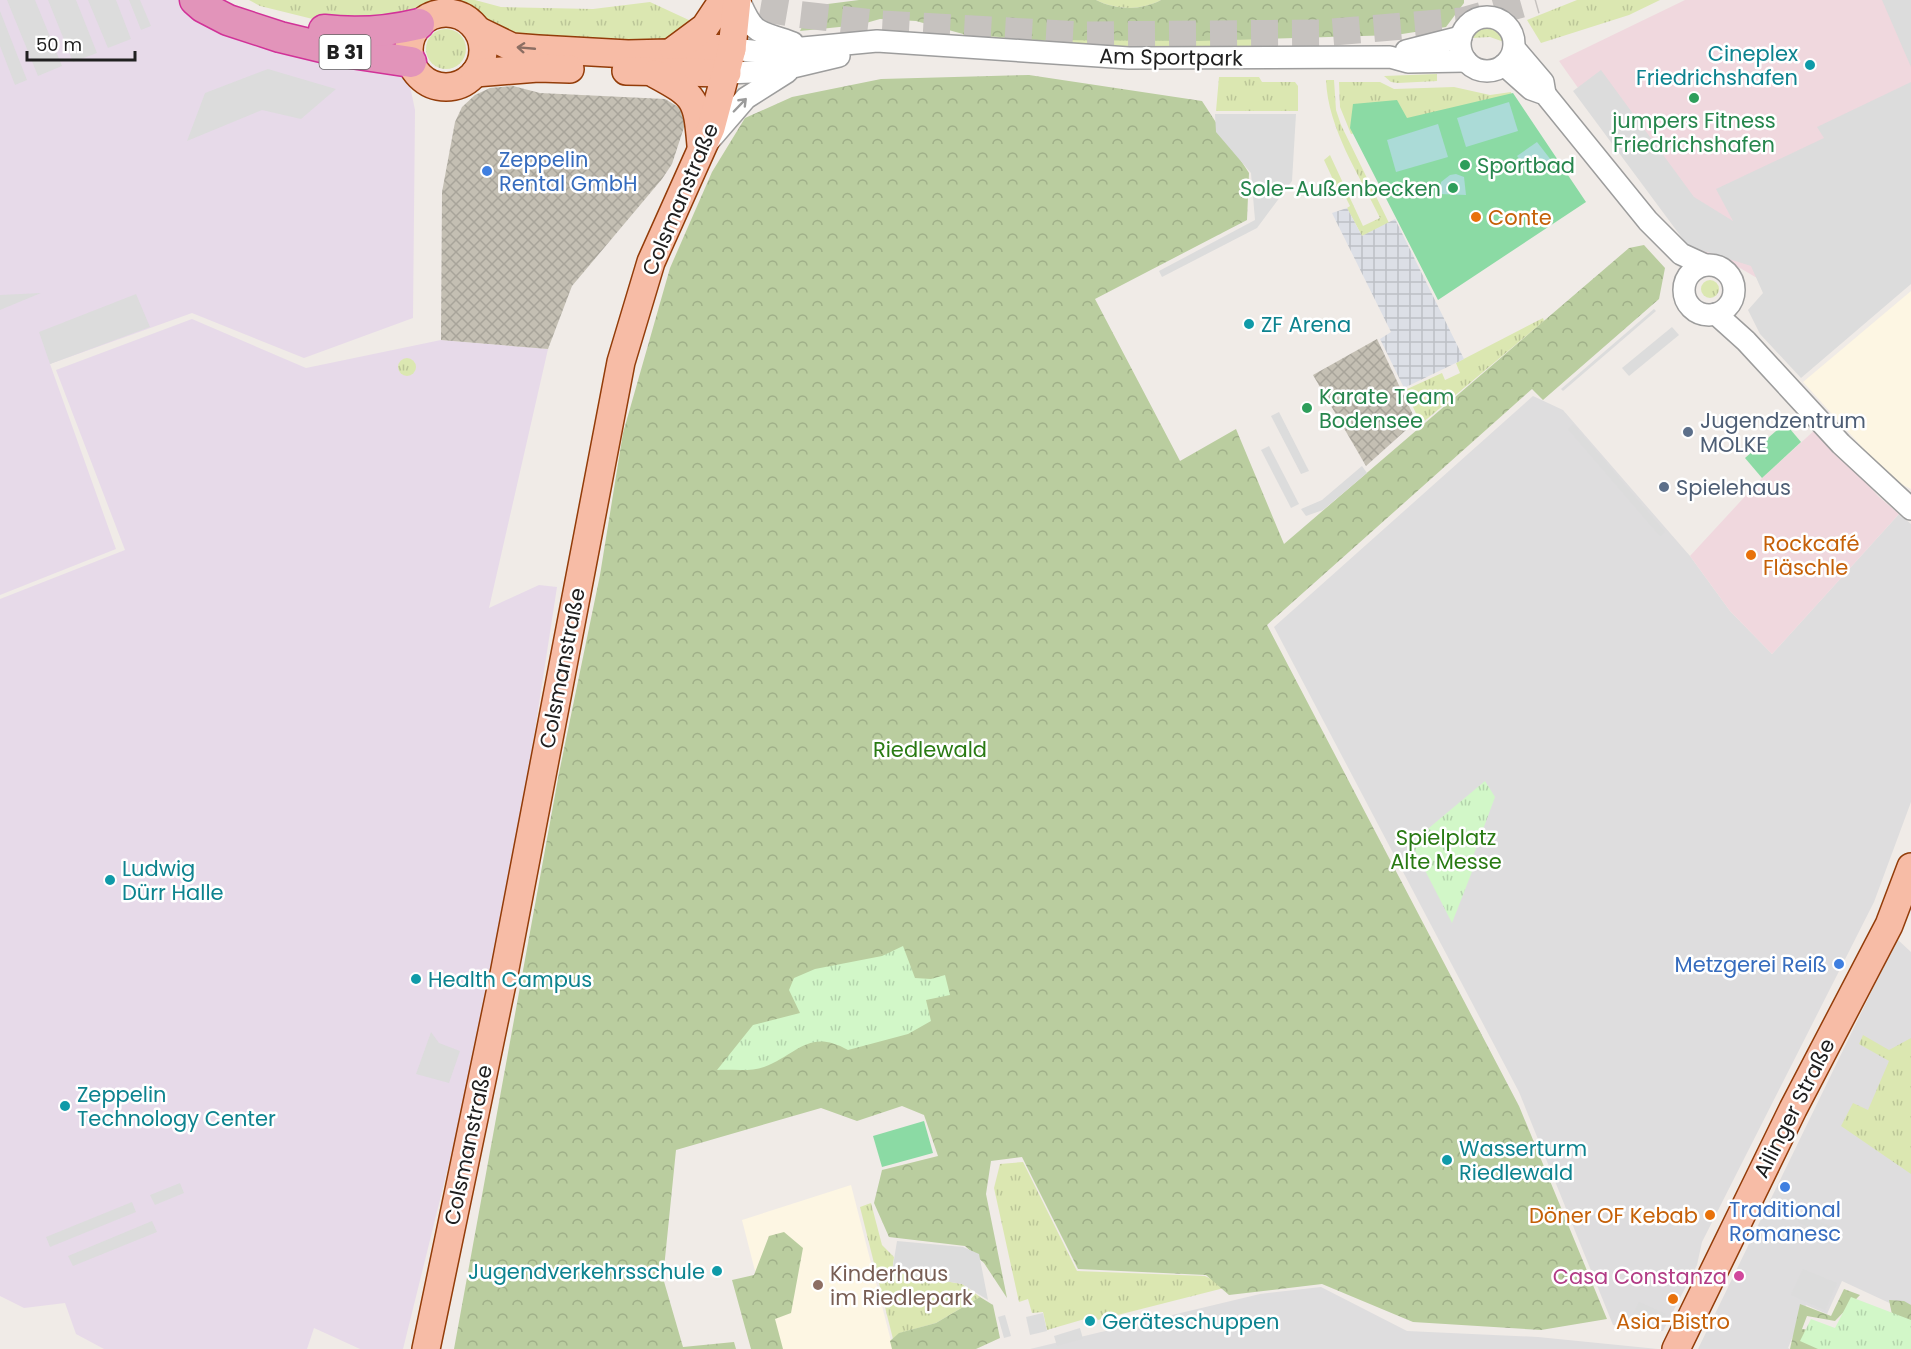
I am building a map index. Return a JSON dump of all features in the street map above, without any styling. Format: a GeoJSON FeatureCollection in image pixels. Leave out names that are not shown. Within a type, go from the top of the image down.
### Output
{"type":"FeatureCollection","features":[{"type":"Feature","properties":{"kind":"highway","name":"B 31"},"geometry":{"type":"LineString","coordinates":[[195,0],[203,8],[228,20],[280,37],[338,51],[411,62]]}},
{"type":"Feature","properties":{"kind":"highway"},"geometry":{"type":"LineString","coordinates":[[230,0],[288,21],[340,32],[387,32],[419,24]]}},
{"type":"Feature","properties":{"kind":"main road"},"geometry":{"type":"LineString","coordinates":[[659,62],[699,33],[723,0]]}},
{"type":"Feature","properties":{"kind":"main road","name":"Colsmanstraße"},"geometry":{"type":"LineString","coordinates":[[426,1349],[502,985],[621,362],[651,261],[711,128],[729,61],[738,0]]}},
{"type":"Feature","properties":{"kind":"main road"},"geometry":{"type":"LineString","coordinates":[[702,150],[694,101],[659,62],[628,54],[512,47],[479,31],[465,17],[446,12],[427,18],[419,24],[410,42],[411,62],[421,77],[440,86],[460,84],[476,73],[659,62],[705,48],[729,61]]}},
{"type":"Feature","properties":{"kind":"main road"},"geometry":{"type":"LineString","coordinates":[[476,73],[484,52],[479,31]]}},
{"type":"Feature","properties":{"kind":"main road","name":"Ailinger Straße"},"geometry":{"type":"LineString","coordinates":[[1676,1349],[1788,1119],[1889,925],[1911,867]]}},
{"type":"Feature","properties":{"kind":"street"},"geometry":{"type":"LineString","coordinates":[[738,0],[747,18],[758,32],[808,48]]}},
{"type":"Feature","properties":{"kind":"street"},"geometry":{"type":"LineString","coordinates":[[1482,9],[1508,26],[1513,34],[1509,57],[1496,69],[1480,70],[1466,61],[1460,45],[1461,37],[1482,9]]}},
{"type":"Feature","properties":{"kind":"street","name":"Am Sportpark"},"geometry":{"type":"LineString","coordinates":[[729,61],[761,52],[877,41],[1129,58],[1390,57],[1461,37]]}},
{"type":"Feature","properties":{"kind":"street","name":"Am Sportpark"},"geometry":{"type":"LineString","coordinates":[[729,61],[752,74],[794,67],[861,51],[953,46]]}},
{"type":"Feature","properties":{"kind":"street","name":"Am Sportpark"},"geometry":{"type":"LineString","coordinates":[[1390,57],[1407,62],[1466,61]]}},
{"type":"Feature","properties":{"kind":"street"},"geometry":{"type":"LineString","coordinates":[[1509,57],[1531,89],[1545,94],[1667,241],[1681,254],[1705,265],[1721,268],[1732,279],[1734,293],[1723,309],[1707,315],[1692,309],[1685,297],[1684,273],[1667,241]]}},
{"type":"Feature","properties":{"kind":"street"},"geometry":{"type":"LineString","coordinates":[[702,150],[746,98],[794,67]]}},
{"type":"Feature","properties":{"kind":"street"},"geometry":{"type":"LineString","coordinates":[[1685,283],[1693,271],[1705,265]]}},
{"type":"Feature","properties":{"kind":"street"},"geometry":{"type":"LineString","coordinates":[[1723,309],[1746,341],[1841,444],[1911,509]]}},
{"type":"Feature","properties":{"kind":"shaded area"},"geometry":{"type":"Polygon","coordinates":[[[0,0],[191,0],[391,66],[409,81],[415,110],[413,318],[304,358],[192,313],[50,364],[116,549],[0,595],[0,0]]]}},
{"type":"Feature","properties":{"kind":"shaded area"},"geometry":{"type":"Polygon","coordinates":[[[7,0],[35,0],[62,66],[38,76],[7,0]]]}},
{"type":"Feature","properties":{"kind":"shaded area"},"geometry":{"type":"Polygon","coordinates":[[[48,0],[76,0],[97,53],[73,62],[48,0]]]}},
{"type":"Feature","properties":{"kind":"shaded area"},"geometry":{"type":"Polygon","coordinates":[[[88,0],[116,0],[131,39],[108,48],[88,0]]]}},
{"type":"Feature","properties":{"kind":"shaded area"},"geometry":{"type":"Polygon","coordinates":[[[129,0],[140,0],[151,26],[141,30],[129,0]]]}},
{"type":"Feature","properties":{"kind":"shaded area"},"geometry":{"type":"Polygon","coordinates":[[[1685,0],[1911,0],[1911,218],[1769,285],[1740,268],[1695,253],[1559,61],[1685,0]]]}},
{"type":"Feature","properties":{"kind":"shaded area"},"geometry":{"type":"Polygon","coordinates":[[[1882,0],[1911,0],[1911,67],[1882,0]]]}},
{"type":"Feature","properties":{"kind":"shaded area"},"geometry":{"type":"Polygon","coordinates":[[[0,11],[27,80],[15,85],[0,46],[0,11]]]}},
{"type":"Feature","properties":{"kind":"shaded area"},"geometry":{"type":"Polygon","coordinates":[[[268,69],[336,89],[301,119],[262,110],[187,141],[205,93],[268,69]]]}},
{"type":"Feature","properties":{"kind":"shaded area"},"geometry":{"type":"Polygon","coordinates":[[[1601,70],[1694,197],[1733,221],[1716,189],[1824,138],[1817,127],[1911,82],[1911,284],[1801,378],[1760,334],[1748,310],[1763,293],[1751,266],[1688,246],[1573,91],[1601,70]]]}},
{"type":"Feature","properties":{"kind":"shaded area"},"geometry":{"type":"Polygon","coordinates":[[[513,86],[540,93],[665,99],[680,108],[687,118],[672,164],[662,179],[572,286],[548,349],[441,340],[442,192],[455,122],[462,107],[475,95],[490,88],[513,86]]]}},
{"type":"Feature","properties":{"kind":"shaded area"},"geometry":{"type":"Polygon","coordinates":[[[1215,114],[1296,114],[1292,181],[1257,228],[1162,277],[1159,271],[1255,220],[1251,173],[1216,132],[1215,114]]]}},
{"type":"Feature","properties":{"kind":"shaded area"},"geometry":{"type":"Polygon","coordinates":[[[1347,208],[1362,236],[1395,219],[1464,359],[1404,388],[1380,339],[1391,332],[1332,213],[1347,208]]]}},
{"type":"Feature","properties":{"kind":"shaded area"},"geometry":{"type":"Polygon","coordinates":[[[1911,291],[1911,489],[1891,479],[1803,382],[1911,291]]]}},
{"type":"Feature","properties":{"kind":"shaded area"},"geometry":{"type":"Polygon","coordinates":[[[41,293],[0,310],[0,295],[41,293]]]}},
{"type":"Feature","properties":{"kind":"shaded area"},"geometry":{"type":"Polygon","coordinates":[[[136,294],[150,327],[50,364],[39,332],[136,294]]]}},
{"type":"Feature","properties":{"kind":"shaded area"},"geometry":{"type":"Polygon","coordinates":[[[1654,309],[1656,311],[1563,391],[1561,389],[1654,309]]]}},
{"type":"Feature","properties":{"kind":"shaded area"},"geometry":{"type":"Polygon","coordinates":[[[192,319],[306,368],[441,340],[548,349],[489,608],[539,585],[557,587],[514,866],[460,1119],[403,1349],[360,1349],[314,1328],[307,1349],[104,1349],[76,1334],[65,1303],[24,1308],[0,1296],[0,599],[125,550],[56,370],[192,319]]]}},
{"type":"Feature","properties":{"kind":"shaded area"},"geometry":{"type":"Polygon","coordinates":[[[1672,327],[1679,335],[1629,376],[1622,368],[1672,327]]]}},
{"type":"Feature","properties":{"kind":"shaded area"},"geometry":{"type":"Polygon","coordinates":[[[1377,339],[1416,421],[1366,466],[1313,375],[1377,339]]]}},
{"type":"Feature","properties":{"kind":"shaded area"},"geometry":{"type":"Polygon","coordinates":[[[1533,396],[1563,410],[1690,556],[1730,611],[1772,654],[1899,514],[1911,524],[1911,802],[1874,902],[1702,1242],[1697,1265],[1663,1331],[1613,1325],[1519,1092],[1274,627],[1533,396]]]}},
{"type":"Feature","properties":{"kind":"shaded area"},"geometry":{"type":"Polygon","coordinates":[[[1279,412],[1309,471],[1301,474],[1271,416],[1279,412]]]}},
{"type":"Feature","properties":{"kind":"shaded area"},"geometry":{"type":"Polygon","coordinates":[[[1573,424],[1665,532],[1660,536],[1568,429],[1573,424]]]}},
{"type":"Feature","properties":{"kind":"shaded area"},"geometry":{"type":"Polygon","coordinates":[[[1817,428],[1878,496],[1899,514],[1772,654],[1730,611],[1690,556],[1762,478],[1817,428]]]}},
{"type":"Feature","properties":{"kind":"shaded area"},"geometry":{"type":"Polygon","coordinates":[[[1269,446],[1299,504],[1291,508],[1261,450],[1269,446]]]}},
{"type":"Feature","properties":{"kind":"shaded area"},"geometry":{"type":"Polygon","coordinates":[[[1362,466],[1367,473],[1323,510],[1306,516],[1301,509],[1322,500],[1362,466]]]}},
{"type":"Feature","properties":{"kind":"shaded area"},"geometry":{"type":"Polygon","coordinates":[[[1897,939],[1911,952],[1911,1313],[1842,1281],[1827,1314],[1806,1305],[1788,1348],[1790,1349],[1698,1349],[1897,939]]]}},
{"type":"Feature","properties":{"kind":"shaded area"},"geometry":{"type":"Polygon","coordinates":[[[431,1032],[439,1043],[460,1051],[449,1083],[416,1074],[431,1032]]]}},
{"type":"Feature","properties":{"kind":"shaded area"},"geometry":{"type":"Polygon","coordinates":[[[180,1183],[184,1193],[155,1205],[150,1195],[180,1183]]]}},
{"type":"Feature","properties":{"kind":"shaded area","name":"Kinderhaus im Riedlepark"},"geometry":{"type":"Polygon","coordinates":[[[851,1185],[893,1349],[775,1349],[742,1220],[851,1185]]]}},
{"type":"Feature","properties":{"kind":"shaded area"},"geometry":{"type":"Polygon","coordinates":[[[132,1202],[136,1212],[50,1247],[46,1237],[132,1202]]]}},
{"type":"Feature","properties":{"kind":"shaded area"},"geometry":{"type":"Polygon","coordinates":[[[1803,1213],[1834,1228],[1829,1237],[1798,1222],[1803,1213]]]}},
{"type":"Feature","properties":{"kind":"shaded area"},"geometry":{"type":"Polygon","coordinates":[[[152,1221],[157,1232],[73,1266],[68,1256],[152,1221]]]}},
{"type":"Feature","properties":{"kind":"shaded area"},"geometry":{"type":"Polygon","coordinates":[[[897,1241],[963,1247],[979,1254],[988,1300],[962,1284],[892,1272],[897,1241]]]}},
{"type":"Feature","properties":{"kind":"shaded area"},"geometry":{"type":"Polygon","coordinates":[[[1803,1269],[1837,1283],[1825,1310],[1791,1295],[1803,1269]]]}},
{"type":"Feature","properties":{"kind":"shaded area"},"geometry":{"type":"Polygon","coordinates":[[[1321,1287],[1407,1331],[1538,1337],[1658,1349],[1030,1349],[1260,1294],[1321,1287]]]}},
{"type":"Feature","properties":{"kind":"shaded area"},"geometry":{"type":"Polygon","coordinates":[[[1639,1302],[1666,1314],[1658,1327],[1631,1319],[1639,1302]]]}},
{"type":"Feature","properties":{"kind":"shaded area"},"geometry":{"type":"Polygon","coordinates":[[[1043,1313],[1047,1331],[1030,1335],[1026,1317],[1043,1313]]]}},
{"type":"Feature","properties":{"kind":"shaded area"},"geometry":{"type":"Polygon","coordinates":[[[1005,1315],[1011,1336],[1004,1338],[998,1317],[1005,1315]]]}},
{"type":"Feature","properties":{"kind":"shaded area"},"geometry":{"type":"Polygon","coordinates":[[[1080,1328],[1083,1339],[1057,1346],[1054,1336],[1080,1328]]]}},
{"type":"Feature","properties":{"kind":"green space"},"geometry":{"type":"Polygon","coordinates":[[[249,0],[475,0],[501,7],[593,9],[650,2],[691,21],[682,36],[638,47],[498,33],[469,9],[453,4],[437,4],[413,16],[333,24],[260,6],[249,0]]]}},
{"type":"Feature","properties":{"kind":"green space"},"geometry":{"type":"Polygon","coordinates":[[[859,0],[1096,0],[1112,6],[1128,8],[1145,6],[1161,0],[1464,0],[1464,3],[1446,27],[1396,35],[1199,41],[1037,40],[963,34],[916,21],[880,19],[859,25],[800,31],[812,6],[859,0]]]}},
{"type":"Feature","properties":{"kind":"green space"},"geometry":{"type":"Polygon","coordinates":[[[1096,0],[1161,0],[1145,6],[1128,8],[1112,6],[1096,0]]]}},
{"type":"Feature","properties":{"kind":"green space"},"geometry":{"type":"Polygon","coordinates":[[[1577,0],[1660,0],[1629,15],[1541,43],[1527,20],[1577,0]]]}},
{"type":"Feature","properties":{"kind":"green space"},"geometry":{"type":"Polygon","coordinates":[[[1489,27],[1499,32],[1504,42],[1490,37],[1472,38],[1478,30],[1489,27]]]}},
{"type":"Feature","properties":{"kind":"green space"},"geometry":{"type":"Polygon","coordinates":[[[446,29],[454,30],[460,35],[465,41],[465,57],[460,63],[454,68],[446,69],[438,68],[432,63],[427,57],[426,49],[427,41],[432,35],[438,30],[446,29]]]}},
{"type":"Feature","properties":{"kind":"green space"},"geometry":{"type":"Polygon","coordinates":[[[963,34],[1037,40],[1256,39],[1256,46],[1174,50],[963,39],[963,34]]]}},
{"type":"Feature","properties":{"kind":"green space"},"geometry":{"type":"Polygon","coordinates":[[[1437,74],[1437,81],[1398,83],[1391,82],[1384,76],[1437,74]]]}},
{"type":"Feature","properties":{"kind":"green space","name":"Riedlewald"},"geometry":{"type":"Polygon","coordinates":[[[1029,75],[1202,101],[1249,173],[1247,220],[1095,299],[1180,461],[1236,429],[1284,544],[1629,248],[1644,245],[1665,268],[1659,299],[1543,400],[1532,389],[1267,625],[1519,1106],[1607,1319],[1541,1330],[1413,1322],[1322,1284],[1229,1295],[1206,1275],[1078,1269],[1022,1157],[991,1161],[986,1194],[1007,1298],[984,1263],[965,1246],[889,1237],[874,1203],[882,1170],[938,1156],[924,1115],[902,1106],[857,1121],[821,1108],[676,1150],[663,1278],[683,1347],[734,1342],[736,1349],[454,1349],[559,773],[600,575],[623,433],[670,268],[712,172],[745,118],[792,97],[881,79],[1029,75]]]}},
{"type":"Feature","properties":{"kind":"green space"},"geometry":{"type":"Polygon","coordinates":[[[1219,77],[1259,77],[1262,82],[1295,82],[1298,86],[1298,111],[1216,111],[1219,77]]]}},
{"type":"Feature","properties":{"kind":"green space"},"geometry":{"type":"Polygon","coordinates":[[[1326,80],[1334,80],[1336,110],[1341,125],[1389,223],[1362,236],[1347,208],[1350,206],[1346,198],[1342,199],[1324,160],[1330,155],[1363,226],[1380,218],[1338,134],[1328,98],[1326,80]]]}},
{"type":"Feature","properties":{"kind":"green space"},"geometry":{"type":"Polygon","coordinates":[[[1339,82],[1380,82],[1394,89],[1454,87],[1490,95],[1511,92],[1512,97],[1351,134],[1340,107],[1339,82]]]}},
{"type":"Feature","properties":{"kind":"green space","name":"Sportbad"},"geometry":{"type":"Polygon","coordinates":[[[1513,93],[1586,202],[1438,300],[1350,128],[1353,104],[1397,100],[1407,118],[1513,93]]]}},
{"type":"Feature","properties":{"kind":"green space"},"geometry":{"type":"Polygon","coordinates":[[[1710,280],[1716,283],[1719,289],[1716,295],[1710,298],[1704,295],[1701,289],[1704,283],[1710,280]]]}},
{"type":"Feature","properties":{"kind":"green space"},"geometry":{"type":"Polygon","coordinates":[[[1543,318],[1544,321],[1421,424],[1405,390],[1442,373],[1445,380],[1460,373],[1456,363],[1543,318]]]}},
{"type":"Feature","properties":{"kind":"green space"},"geometry":{"type":"Polygon","coordinates":[[[403,358],[411,358],[416,363],[414,374],[403,376],[398,371],[398,363],[403,358]]]}},
{"type":"Feature","properties":{"kind":"green space"},"geometry":{"type":"Polygon","coordinates":[[[1785,423],[1801,442],[1762,478],[1745,458],[1785,423]]]}},
{"type":"Feature","properties":{"kind":"green space","name":"Spielplatz Alte Messe"},"geometry":{"type":"Polygon","coordinates":[[[1485,781],[1495,797],[1471,862],[1475,864],[1452,923],[1411,843],[1485,781]]]}},
{"type":"Feature","properties":{"kind":"green space"},"geometry":{"type":"Polygon","coordinates":[[[903,946],[915,978],[931,979],[945,975],[950,995],[926,1000],[931,1021],[908,1034],[848,1050],[835,1044],[813,1042],[759,1069],[717,1070],[753,1025],[800,1013],[789,990],[794,978],[815,969],[882,956],[903,946]]]}},
{"type":"Feature","properties":{"kind":"green space"},"geometry":{"type":"Polygon","coordinates":[[[1863,1035],[1889,1050],[1911,1038],[1911,1174],[1841,1126],[1853,1103],[1868,1110],[1889,1061],[1859,1044],[1863,1035]]]}},
{"type":"Feature","properties":{"kind":"green space"},"geometry":{"type":"Polygon","coordinates":[[[924,1121],[933,1153],[882,1167],[873,1136],[924,1121]]]}},
{"type":"Feature","properties":{"kind":"green space"},"geometry":{"type":"Polygon","coordinates":[[[1023,1162],[1077,1271],[1205,1276],[1228,1287],[1098,1320],[1095,1316],[1047,1330],[1043,1312],[1032,1313],[1028,1299],[1019,1302],[994,1188],[1000,1164],[1023,1162]]]}},
{"type":"Feature","properties":{"kind":"green space"},"geometry":{"type":"Polygon","coordinates":[[[871,1203],[882,1245],[894,1257],[892,1272],[962,1284],[980,1297],[936,1323],[900,1333],[893,1339],[860,1207],[871,1203]]]}},
{"type":"Feature","properties":{"kind":"green space"},"geometry":{"type":"Polygon","coordinates":[[[784,1232],[803,1248],[791,1313],[775,1319],[783,1349],[751,1349],[732,1280],[754,1275],[769,1236],[784,1232]]]}},
{"type":"Feature","properties":{"kind":"green space"},"geometry":{"type":"Polygon","coordinates":[[[1844,1289],[1860,1295],[1835,1321],[1807,1316],[1802,1329],[1879,1341],[1894,1324],[1889,1300],[1904,1301],[1911,1305],[1911,1349],[1790,1349],[1800,1304],[1831,1316],[1844,1289]]]}},
{"type":"Feature","properties":{"kind":"green space"},"geometry":{"type":"Polygon","coordinates":[[[980,1297],[993,1305],[1000,1338],[976,1349],[892,1349],[890,1341],[899,1333],[936,1323],[980,1297]]]}},
{"type":"Feature","properties":{"kind":"green space"},"geometry":{"type":"Polygon","coordinates":[[[1851,1297],[1911,1320],[1911,1349],[1818,1349],[1800,1341],[1811,1319],[1835,1328],[1851,1297]]]}},
{"type":"Feature","properties":{"kind":"water"},"geometry":{"type":"Polygon","coordinates":[[[1509,102],[1518,131],[1466,147],[1457,118],[1509,102]]]}},
{"type":"Feature","properties":{"kind":"water"},"geometry":{"type":"Polygon","coordinates":[[[1438,124],[1448,157],[1396,172],[1387,140],[1438,124]]]}},
{"type":"Feature","properties":{"kind":"water"},"geometry":{"type":"Polygon","coordinates":[[[1537,142],[1551,160],[1531,174],[1517,156],[1537,142]]]}},
{"type":"Feature","properties":{"kind":"water","name":"Sole-Außenbecken"},"geometry":{"type":"Polygon","coordinates":[[[1456,174],[1464,177],[1466,195],[1440,194],[1441,182],[1450,175],[1456,174]]]}},
{"type":"Feature","properties":{"kind":"tunnel"},"geometry":{"type":"LineString","coordinates":[[720,1],[796,14],[882,24],[1081,35],[1322,33],[1462,21],[1536,0]]}},
{"type":"Feature","properties":{"kind":"place","name":"Cineplex Friedrichshafen"},"geometry":{"type":"Point","coordinates":[1810,65]}},
{"type":"Feature","properties":{"kind":"place","name":"jumpers Fitness Friedrichshafen"},"geometry":{"type":"Point","coordinates":[1694,98]}},
{"type":"Feature","properties":{"kind":"place","name":"Sportbad"},"geometry":{"type":"Point","coordinates":[1465,165]}},
{"type":"Feature","properties":{"kind":"place","name":"Zeppelin Rental GmbH"},"geometry":{"type":"Point","coordinates":[487,171]}},
{"type":"Feature","properties":{"kind":"place","name":"Sole-Außenbecken"},"geometry":{"type":"Point","coordinates":[1453,188]}},
{"type":"Feature","properties":{"kind":"place","name":"Conte"},"geometry":{"type":"Point","coordinates":[1476,217]}},
{"type":"Feature","properties":{"kind":"place","name":"ZF Arena"},"geometry":{"type":"Point","coordinates":[1249,324]}},
{"type":"Feature","properties":{"kind":"place","name":"Karate Team Bodensee"},"geometry":{"type":"Point","coordinates":[1307,408]}},
{"type":"Feature","properties":{"kind":"place","name":"Jugendzentrum MOLKE"},"geometry":{"type":"Point","coordinates":[1688,432]}},
{"type":"Feature","properties":{"kind":"place","name":"Spielehaus"},"geometry":{"type":"Point","coordinates":[1664,487]}},
{"type":"Feature","properties":{"kind":"place","name":"Rockcafé Fläschle"},"geometry":{"type":"Point","coordinates":[1751,555]}},
{"type":"Feature","properties":{"kind":"place","name":"Ludwig Dürr Halle"},"geometry":{"type":"Point","coordinates":[110,880]}},
{"type":"Feature","properties":{"kind":"place","name":"Metzgerei Reiß"},"geometry":{"type":"Point","coordinates":[1839,964]}},
{"type":"Feature","properties":{"kind":"place","name":"Health Campus"},"geometry":{"type":"Point","coordinates":[416,979]}},
{"type":"Feature","properties":{"kind":"place","name":"Zeppelin Technology Center"},"geometry":{"type":"Point","coordinates":[65,1106]}},
{"type":"Feature","properties":{"kind":"place","name":"Wasserturm Riedlewald"},"geometry":{"type":"Point","coordinates":[1447,1160]}},
{"type":"Feature","properties":{"kind":"place","name":"Traditional Romanesc"},"geometry":{"type":"Point","coordinates":[1785,1187]}},
{"type":"Feature","properties":{"kind":"place","name":"Döner OF Kebab"},"geometry":{"type":"Point","coordinates":[1710,1215]}},
{"type":"Feature","properties":{"kind":"place","name":"Jugendverkehrsschule"},"geometry":{"type":"Point","coordinates":[717,1271]}},
{"type":"Feature","properties":{"kind":"place","name":"Casa Constanza"},"geometry":{"type":"Point","coordinates":[1739,1276]}},
{"type":"Feature","properties":{"kind":"place","name":"Kinderhaus im Riedlepark"},"geometry":{"type":"Point","coordinates":[818,1285]}},
{"type":"Feature","properties":{"kind":"place","name":"Asia-Bistro"},"geometry":{"type":"Point","coordinates":[1673,1299]}},
{"type":"Feature","properties":{"kind":"place","name":"Geräteschuppen"},"geometry":{"type":"Point","coordinates":[1090,1321]}}]}
